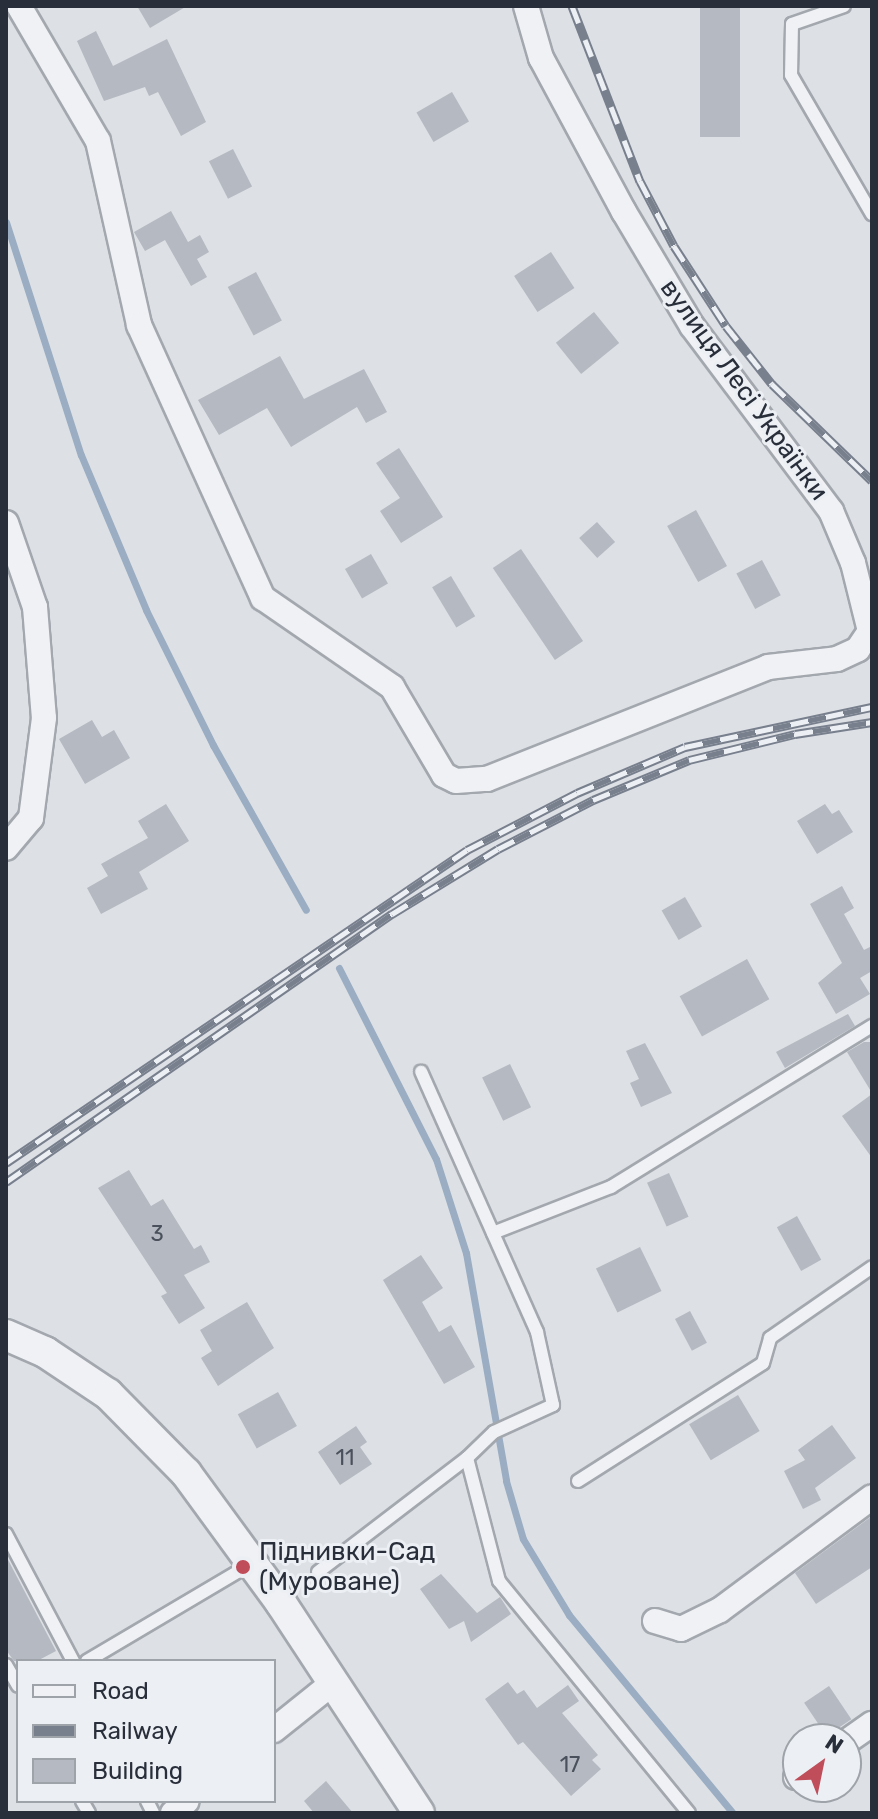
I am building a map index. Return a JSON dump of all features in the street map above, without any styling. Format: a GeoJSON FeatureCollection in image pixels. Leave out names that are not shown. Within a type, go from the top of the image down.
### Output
{"type":"FeatureCollection","features":[{"type":"Feature","properties":{"kind":"street","name":"вулиця Лесі Українки"},"geometry":{"type":"LineString","coordinates":[[19,6],[98,141],[139,325],[263,598],[392,687],[444,775],[456,781],[487,779],[768,667],[837,659],[858,649],[870,631],[853,563],[831,511],[692,326],[624,212],[541,58],[526,6]]}},
{"type":"Feature","properties":{"kind":"street"},"geometry":{"type":"LineString","coordinates":[[6,523],[35,607],[44,718],[31,818],[6,848]]}},
{"type":"Feature","properties":{"kind":"street"},"geometry":{"type":"LineString","coordinates":[[6,1335],[77,1370],[151,1436],[232,1532],[334,1682],[414,1811]]}},
{"type":"Feature","properties":{"kind":"street"},"geometry":{"type":"LineString","coordinates":[[655,1621],[681,1629],[720,1610],[872,1497]]}},
{"type":"Feature","properties":{"kind":"street"},"geometry":{"type":"LineString","coordinates":[[276,1728],[334,1682]]}},
{"type":"Feature","properties":{"kind":"lane"},"geometry":{"type":"LineString","coordinates":[[844,6],[792,24],[791,75],[872,214]]}},
{"type":"Feature","properties":{"kind":"lane"},"geometry":{"type":"LineString","coordinates":[[493,1233],[611,1187],[872,1026]]}},
{"type":"Feature","properties":{"kind":"lane"},"geometry":{"type":"LineString","coordinates":[[318,1572],[467,1458],[494,1432],[553,1405],[537,1332],[421,1072]]}},
{"type":"Feature","properties":{"kind":"lane"},"geometry":{"type":"LineString","coordinates":[[578,1481],[763,1363],[770,1338],[872,1267]]}},
{"type":"Feature","properties":{"kind":"lane"},"geometry":{"type":"LineString","coordinates":[[467,1458],[499,1581],[689,1813]]}},
{"type":"Feature","properties":{"kind":"lane"},"geometry":{"type":"LineString","coordinates":[[6,1534],[72,1659]]}},
{"type":"Feature","properties":{"kind":"lane"},"geometry":{"type":"LineString","coordinates":[[90,1659],[236,1573]]}},
{"type":"Feature","properties":{"kind":"lane"},"geometry":{"type":"LineString","coordinates":[[6,1665],[16,1682]]}},
{"type":"Feature","properties":{"kind":"building"},"geometry":{"type":"Polygon","coordinates":[[[137,6],[187,6],[150,28],[137,6]]]}},
{"type":"Feature","properties":{"kind":"building"},"geometry":{"type":"Polygon","coordinates":[[[700,6],[740,6],[740,137],[700,137],[700,6]]]}},
{"type":"Feature","properties":{"kind":"building"},"geometry":{"type":"Polygon","coordinates":[[[96,31],[113,66],[167,39],[206,122],[181,136],[158,92],[149,96],[145,87],[104,101],[77,41],[96,31]]]}},
{"type":"Feature","properties":{"kind":"building"},"geometry":{"type":"Polygon","coordinates":[[[452,92],[469,121],[433,142],[416,112],[452,92]]]}},
{"type":"Feature","properties":{"kind":"building"},"geometry":{"type":"Polygon","coordinates":[[[233,149],[252,186],[228,199],[209,161],[233,149]]]}},
{"type":"Feature","properties":{"kind":"building"},"geometry":{"type":"Polygon","coordinates":[[[171,211],[188,242],[200,235],[209,252],[197,259],[207,277],[191,286],[165,240],[145,251],[134,232],[171,211]]]}},
{"type":"Feature","properties":{"kind":"building"},"geometry":{"type":"Polygon","coordinates":[[[551,252],[574,288],[538,312],[514,276],[551,252]]]}},
{"type":"Feature","properties":{"kind":"building"},"geometry":{"type":"Polygon","coordinates":[[[256,272],[282,321],[254,336],[228,287],[256,272]]]}},
{"type":"Feature","properties":{"kind":"building"},"geometry":{"type":"Polygon","coordinates":[[[594,312],[619,343],[581,374],[556,343],[594,312]]]}},
{"type":"Feature","properties":{"kind":"building"},"geometry":{"type":"Polygon","coordinates":[[[280,356],[304,399],[364,369],[387,412],[366,423],[357,407],[291,447],[267,408],[219,435],[198,400],[280,356]]]}},
{"type":"Feature","properties":{"kind":"building"},"geometry":{"type":"Polygon","coordinates":[[[399,448],[443,517],[401,543],[380,511],[400,498],[376,463],[399,448]]]}},
{"type":"Feature","properties":{"kind":"building"},"geometry":{"type":"Polygon","coordinates":[[[696,510],[727,566],[698,582],[667,526],[696,510]]]}},
{"type":"Feature","properties":{"kind":"building"},"geometry":{"type":"Polygon","coordinates":[[[597,522],[615,542],[597,558],[579,538],[597,522]]]}},
{"type":"Feature","properties":{"kind":"building"},"geometry":{"type":"Polygon","coordinates":[[[521,549],[583,641],[555,660],[493,568],[521,549]]]}},
{"type":"Feature","properties":{"kind":"building"},"geometry":{"type":"Polygon","coordinates":[[[371,554],[388,583],[362,598],[345,569],[371,554]]]}},
{"type":"Feature","properties":{"kind":"building"},"geometry":{"type":"Polygon","coordinates":[[[762,560],[781,595],[755,609],[736,574],[762,560]]]}},
{"type":"Feature","properties":{"kind":"building"},"geometry":{"type":"Polygon","coordinates":[[[451,576],[475,616],[456,628],[432,587],[451,576]]]}},
{"type":"Feature","properties":{"kind":"building"},"geometry":{"type":"Polygon","coordinates":[[[92,720],[102,737],[114,730],[130,758],[85,784],[59,739],[92,720]]]}},
{"type":"Feature","properties":{"kind":"building"},"geometry":{"type":"Polygon","coordinates":[[[166,804],[189,841],[139,872],[148,889],[101,914],[87,888],[108,876],[101,864],[148,838],[138,821],[166,804]]]}},
{"type":"Feature","properties":{"kind":"building"},"geometry":{"type":"Polygon","coordinates":[[[825,804],[832,814],[839,810],[853,832],[817,854],[797,821],[825,804]]]}},
{"type":"Feature","properties":{"kind":"building"},"geometry":{"type":"Polygon","coordinates":[[[842,886],[854,908],[844,914],[864,950],[872,946],[872,971],[860,978],[870,994],[836,1014],[818,983],[842,963],[810,904],[842,886]]]}},
{"type":"Feature","properties":{"kind":"building"},"geometry":{"type":"Polygon","coordinates":[[[685,897],[702,926],[679,940],[662,910],[685,897]]]}},
{"type":"Feature","properties":{"kind":"building"},"geometry":{"type":"Polygon","coordinates":[[[747,959],[769,999],[702,1037],[680,996],[747,959]]]}},
{"type":"Feature","properties":{"kind":"building"},"geometry":{"type":"Polygon","coordinates":[[[848,1014],[855,1026],[785,1068],[776,1052],[848,1014]]]}},
{"type":"Feature","properties":{"kind":"building"},"geometry":{"type":"Polygon","coordinates":[[[864,1042],[872,1042],[872,1093],[847,1052],[864,1042]]]}},
{"type":"Feature","properties":{"kind":"building"},"geometry":{"type":"Polygon","coordinates":[[[645,1043],[672,1093],[641,1107],[630,1083],[639,1079],[626,1051],[645,1043]]]}},
{"type":"Feature","properties":{"kind":"building"},"geometry":{"type":"Polygon","coordinates":[[[510,1064],[531,1107],[503,1121],[482,1078],[510,1064]]]}},
{"type":"Feature","properties":{"kind":"building"},"geometry":{"type":"Polygon","coordinates":[[[872,1094],[872,1158],[842,1116],[872,1094]]]}},
{"type":"Feature","properties":{"kind":"building"},"geometry":{"type":"Polygon","coordinates":[[[129,1170],[151,1206],[163,1199],[194,1249],[201,1245],[210,1262],[184,1275],[205,1308],[179,1324],[161,1296],[167,1293],[98,1188],[129,1170]]]}},
{"type":"Feature","properties":{"kind":"building"},"geometry":{"type":"Polygon","coordinates":[[[669,1173],[689,1217],[667,1227],[647,1183],[669,1173]]]}},
{"type":"Feature","properties":{"kind":"building"},"geometry":{"type":"Polygon","coordinates":[[[797,1216],[821,1260],[801,1271],[777,1227],[797,1216]]]}},
{"type":"Feature","properties":{"kind":"building"},"geometry":{"type":"Polygon","coordinates":[[[640,1247],[661,1291],[617,1313],[596,1268],[640,1247]]]}},
{"type":"Feature","properties":{"kind":"building"},"geometry":{"type":"Polygon","coordinates":[[[421,1255],[443,1288],[422,1302],[439,1332],[451,1325],[475,1367],[444,1384],[383,1280],[421,1255]]]}},
{"type":"Feature","properties":{"kind":"building"},"geometry":{"type":"Polygon","coordinates":[[[247,1302],[274,1348],[218,1386],[201,1358],[212,1351],[200,1330],[247,1302]]]}},
{"type":"Feature","properties":{"kind":"building"},"geometry":{"type":"Polygon","coordinates":[[[690,1311],[707,1343],[692,1351],[675,1319],[690,1311]]]}},
{"type":"Feature","properties":{"kind":"building"},"geometry":{"type":"Polygon","coordinates":[[[278,1392],[297,1426],[257,1448],[238,1414],[278,1392]]]}},
{"type":"Feature","properties":{"kind":"building"},"geometry":{"type":"Polygon","coordinates":[[[738,1395],[760,1431],[711,1460],[689,1424],[738,1395]]]}},
{"type":"Feature","properties":{"kind":"building"},"geometry":{"type":"Polygon","coordinates":[[[832,1425],[856,1458],[815,1488],[821,1500],[803,1509],[784,1471],[805,1460],[798,1450],[832,1425]]]}},
{"type":"Feature","properties":{"kind":"building"},"geometry":{"type":"Polygon","coordinates":[[[356,1426],[367,1442],[360,1447],[372,1464],[340,1485],[318,1452],[356,1426]]]}},
{"type":"Feature","properties":{"kind":"building"},"geometry":{"type":"Polygon","coordinates":[[[872,1516],[872,1567],[816,1604],[795,1573],[872,1516]]]}},
{"type":"Feature","properties":{"kind":"building"},"geometry":{"type":"Polygon","coordinates":[[[6,1556],[56,1651],[41,1659],[14,1661],[6,1650],[6,1556]]]}},
{"type":"Feature","properties":{"kind":"building"},"geometry":{"type":"Polygon","coordinates":[[[441,1574],[477,1613],[500,1597],[511,1614],[471,1642],[464,1621],[449,1629],[420,1589],[441,1574]]]}},
{"type":"Feature","properties":{"kind":"building"},"geometry":{"type":"Polygon","coordinates":[[[508,1682],[517,1694],[524,1690],[537,1708],[568,1685],[579,1701],[562,1713],[598,1755],[592,1760],[601,1769],[571,1796],[523,1742],[518,1745],[485,1699],[508,1682]]]}},
{"type":"Feature","properties":{"kind":"building"},"geometry":{"type":"Polygon","coordinates":[[[829,1686],[851,1719],[846,1723],[818,1723],[804,1703],[829,1686]]]}},
{"type":"Feature","properties":{"kind":"building"},"geometry":{"type":"Polygon","coordinates":[[[326,1781],[353,1813],[314,1813],[304,1801],[326,1781]]]}},
{"type":"Feature","properties":{"kind":"waterway"},"geometry":{"type":"LineString","coordinates":[[6,222],[81,455],[146,610],[213,745],[306,910]]}},
{"type":"Feature","properties":{"kind":"waterway"},"geometry":{"type":"LineString","coordinates":[[339,968],[436,1159],[466,1253],[506,1481],[523,1539],[569,1615],[733,1813]]}},
{"type":"Feature","properties":{"kind":"railway"},"geometry":{"type":"LineString","coordinates":[[572,6],[640,181],[674,246],[726,326],[772,384],[872,481]]}},
{"type":"Feature","properties":{"kind":"railway"},"geometry":{"type":"LineString","coordinates":[[6,1163],[467,850],[577,793],[685,747],[872,707]]}},
{"type":"Feature","properties":{"kind":"railway"},"geometry":{"type":"LineString","coordinates":[[6,1182],[392,914],[498,849],[593,800],[689,760],[795,734],[872,722]]}},
{"type":"Feature","properties":{"kind":"place","name":"Піднивки-Сад (Муроване)"},"geometry":{"type":"Point","coordinates":[243,1567]}}]}
